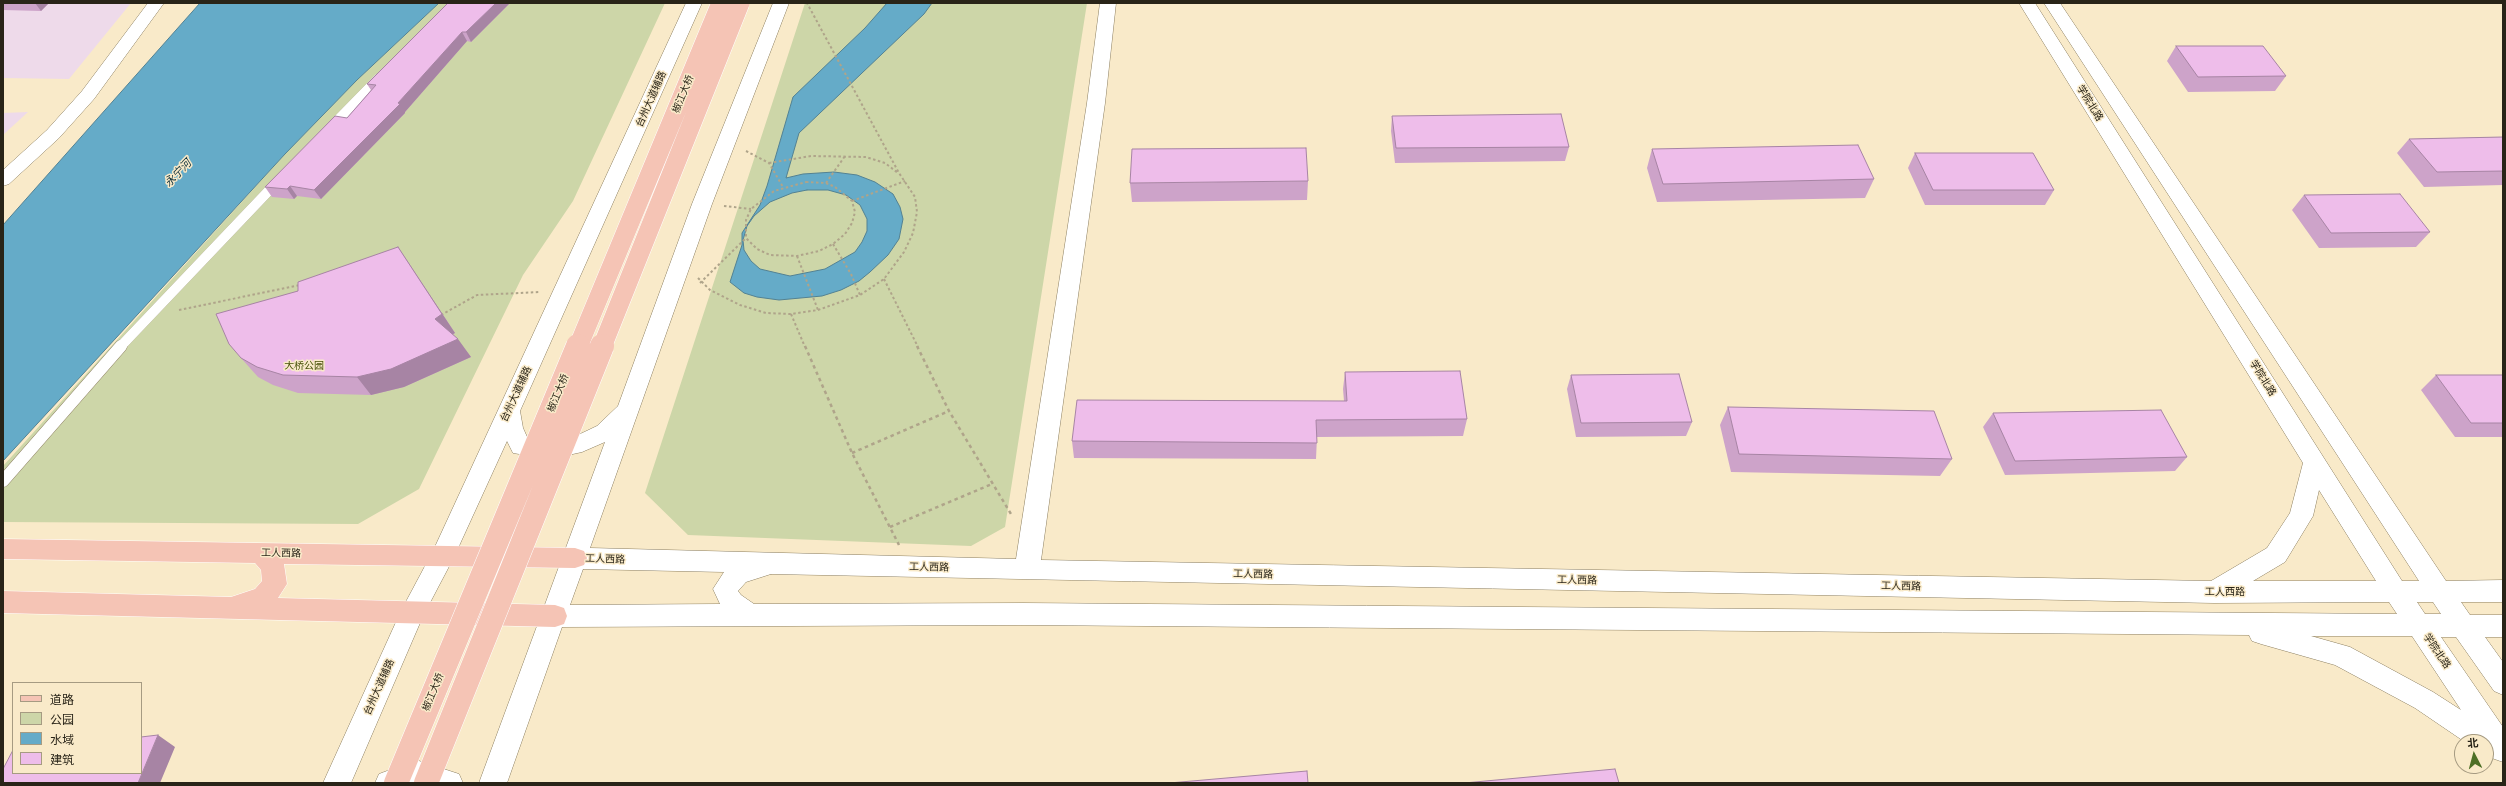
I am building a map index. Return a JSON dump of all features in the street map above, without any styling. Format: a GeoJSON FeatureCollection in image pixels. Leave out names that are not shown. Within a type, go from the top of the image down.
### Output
{"type":"FeatureCollection","features":[{"type":"Feature","properties":{"kind":"main road","name":"椒江大桥"},"geometry":{"type":"LineString","coordinates":[[396,783],[721,3]]}},
{"type":"Feature","properties":{"kind":"main road","name":"椒江大桥"},"geometry":{"type":"LineString","coordinates":[[426,783],[740,3]]}},
{"type":"Feature","properties":{"kind":"main road"},"geometry":{"type":"LineString","coordinates":[[1027,570],[1096,103],[1108,3]]}},
{"type":"Feature","properties":{"kind":"main road","name":"学院北路"},"geometry":{"type":"LineString","coordinates":[[2027,3],[2316,461],[2396,592],[2503,750]]}},
{"type":"Feature","properties":{"kind":"main road"},"geometry":{"type":"LineString","coordinates":[[2052,3],[2462,626],[2503,683]]}},
{"type":"Feature","properties":{"kind":"main road","name":"台州大道辅路"},"geometry":{"type":"LineString","coordinates":[[337,783],[413,611],[442,557],[694,4]]}},
{"type":"Feature","properties":{"kind":"main road"},"geometry":{"type":"LineString","coordinates":[[493,783],[555,616],[627,409],[702,204],[780,5]]}},
{"type":"Feature","properties":{"kind":"main road"},"geometry":{"type":"LineString","coordinates":[[509,409],[512,428],[521,447],[550,450],[582,443],[605,432],[627,409]]}},
{"type":"Feature","properties":{"kind":"main road"},"geometry":{"type":"LineString","coordinates":[[2214,592],[2276,555],[2301,516],[2316,461]]}},
{"type":"Feature","properties":{"kind":"main road","name":"工人西路"},"geometry":{"type":"LineString","coordinates":[[3,549],[575,558],[1027,570],[2214,592],[2503,591]]}},
{"type":"Feature","properties":{"kind":"main road"},"geometry":{"type":"LineString","coordinates":[[232,608],[263,597],[275,584],[273,566],[260,552]]}},
{"type":"Feature","properties":{"kind":"main road"},"geometry":{"type":"LineString","coordinates":[[750,615],[732,603],[725,589],[738,574],[769,563]]}},
{"type":"Feature","properties":{"kind":"main road"},"geometry":{"type":"LineString","coordinates":[[3,602],[413,611],[555,616],[1038,614],[2232,625],[2503,626]]}},
{"type":"Feature","properties":{"kind":"main road"},"geometry":{"type":"LineString","coordinates":[[2232,625],[2341,655],[2424,700],[2503,750]]}},
{"type":"Feature","properties":{"kind":"main road"},"geometry":{"type":"LineString","coordinates":[[388,783],[416,773],[450,783]]}},
{"type":"Feature","properties":{"kind":"street"},"geometry":{"type":"LineString","coordinates":[[3,180],[53,134],[88,95],[156,3]]}},
{"type":"Feature","properties":{"kind":"lane"},"geometry":{"type":"LineString","coordinates":[[326,132],[386,70]]}},
{"type":"Feature","properties":{"kind":"lane"},"geometry":{"type":"LineString","coordinates":[[3,481],[145,318],[287,172]]}},
{"type":"Feature","properties":{"kind":"path"},"geometry":{"type":"LineString","coordinates":[[685,251],[700,283],[740,305],[766,313],[791,314],[818,310],[860,294],[884,279],[904,252],[913,233],[917,212],[915,197],[899,173],[848,75],[830,46],[807,3]]}},
{"type":"Feature","properties":{"kind":"path"},"geometry":{"type":"LineString","coordinates":[[726,140],[769,163],[783,187]]}},
{"type":"Feature","properties":{"kind":"path"},"geometry":{"type":"LineString","coordinates":[[769,163],[811,156],[866,157],[885,163],[899,173]]}},
{"type":"Feature","properties":{"kind":"path"},"geometry":{"type":"LineString","coordinates":[[827,182],[845,156]]}},
{"type":"Feature","properties":{"kind":"path"},"geometry":{"type":"LineString","coordinates":[[854,200],[905,181]]}},
{"type":"Feature","properties":{"kind":"path"},"geometry":{"type":"LineString","coordinates":[[806,182],[827,182],[846,193],[854,200],[855,212],[852,223],[835,245],[798,257],[770,255],[757,249],[746,238],[746,220],[751,209],[761,199],[783,187],[806,182]]}},
{"type":"Feature","properties":{"kind":"path"},"geometry":{"type":"LineString","coordinates":[[702,204],[751,209]]}},
{"type":"Feature","properties":{"kind":"path"},"geometry":{"type":"LineString","coordinates":[[700,283],[746,238]]}},
{"type":"Feature","properties":{"kind":"path"},"geometry":{"type":"LineString","coordinates":[[835,245],[852,274],[860,294]]}},
{"type":"Feature","properties":{"kind":"path"},"geometry":{"type":"LineString","coordinates":[[798,257],[818,310]]}},
{"type":"Feature","properties":{"kind":"path"},"geometry":{"type":"LineString","coordinates":[[884,279],[949,411],[1012,516]]}},
{"type":"Feature","properties":{"kind":"path"},"geometry":{"type":"LineString","coordinates":[[145,318],[303,284]]}},
{"type":"Feature","properties":{"kind":"path"},"geometry":{"type":"LineString","coordinates":[[439,316],[477,295],[498,292],[564,292]]}},
{"type":"Feature","properties":{"kind":"path"},"geometry":{"type":"LineString","coordinates":[[791,314],[852,452],[911,567]]}},
{"type":"Feature","properties":{"kind":"path"},"geometry":{"type":"LineString","coordinates":[[852,452],[949,411]]}},
{"type":"Feature","properties":{"kind":"path"},"geometry":{"type":"LineString","coordinates":[[890,526],[992,484]]}},
{"type":"Feature","properties":{"kind":"shaded area"},"geometry":{"type":"Polygon","coordinates":[[[3,3],[131,3],[69,79],[3,78],[3,3]]]}},
{"type":"Feature","properties":{"kind":"shaded area"},"geometry":{"type":"Polygon","coordinates":[[[28,112],[3,135],[3,113],[28,112]]]}},
{"type":"Feature","properties":{"kind":"green space","name":"大桥公园"},"geometry":{"type":"Polygon","coordinates":[[[439,3],[665,3],[573,201],[523,275],[419,489],[358,524],[3,522],[3,466],[285,154],[357,80],[439,3]]]}},
{"type":"Feature","properties":{"kind":"green space"},"geometry":{"type":"Polygon","coordinates":[[[805,3],[1087,3],[1005,527],[971,546],[688,535],[645,493],[805,3]]]}},
{"type":"Feature","properties":{"kind":"water","name":"永宁河"},"geometry":{"type":"Polygon","coordinates":[[[200,3],[439,3],[357,80],[285,154],[3,461],[3,225],[200,3]]]}},
{"type":"Feature","properties":{"kind":"water"},"geometry":{"type":"Polygon","coordinates":[[[887,3],[932,3],[924,14],[799,133],[786,178],[803,174],[834,172],[857,175],[875,182],[893,194],[900,207],[903,219],[899,239],[888,255],[870,272],[859,281],[841,290],[822,296],[779,300],[757,297],[744,293],[730,282],[742,245],[742,233],[760,205],[793,97],[865,28],[887,3]],[[807,190],[792,193],[770,202],[754,216],[747,226],[743,240],[744,250],[751,261],[760,269],[790,276],[825,269],[855,252],[867,231],[867,219],[860,205],[846,195],[828,190],[807,190]]]}},
{"type":"Feature","properties":{"kind":"building"},"geometry":{"type":"Polygon","coordinates":[[[448,3],[496,3],[466,32],[462,32],[398,103],[400,104],[314,190],[290,186],[287,189],[265,187],[335,116],[347,118],[376,85],[367,84],[448,3]]]}},
{"type":"Feature","properties":{"kind":"building"},"geometry":{"type":"Polygon","coordinates":[[[2176,46],[2263,46],[2286,76],[2198,77],[2176,46]]]}},
{"type":"Feature","properties":{"kind":"building"},"geometry":{"type":"Polygon","coordinates":[[[1561,114],[1569,147],[1396,148],[1392,116],[1561,114]]]}},
{"type":"Feature","properties":{"kind":"building"},"geometry":{"type":"Polygon","coordinates":[[[2503,137],[2503,171],[2437,172],[2409,139],[2503,137]]]}},
{"type":"Feature","properties":{"kind":"building"},"geometry":{"type":"Polygon","coordinates":[[[1858,145],[1874,179],[1663,184],[1652,149],[1858,145]]]}},
{"type":"Feature","properties":{"kind":"building"},"geometry":{"type":"Polygon","coordinates":[[[1306,148],[1308,181],[1130,183],[1132,149],[1306,148]]]}},
{"type":"Feature","properties":{"kind":"building"},"geometry":{"type":"Polygon","coordinates":[[[1915,153],[2033,153],[2054,190],[1933,190],[1915,153]]]}},
{"type":"Feature","properties":{"kind":"building"},"geometry":{"type":"Polygon","coordinates":[[[2400,194],[2430,232],[2331,233],[2304,195],[2400,194]]]}},
{"type":"Feature","properties":{"kind":"building"},"geometry":{"type":"Polygon","coordinates":[[[398,247],[442,314],[435,319],[458,339],[391,369],[357,377],[283,375],[257,367],[241,358],[229,344],[216,314],[298,291],[298,282],[398,247]]]}},
{"type":"Feature","properties":{"kind":"building"},"geometry":{"type":"Polygon","coordinates":[[[1460,371],[1467,419],[1316,420],[1317,443],[1072,441],[1077,400],[1347,401],[1345,372],[1460,371]]]}},
{"type":"Feature","properties":{"kind":"building"},"geometry":{"type":"Polygon","coordinates":[[[1679,374],[1692,422],[1581,423],[1571,375],[1679,374]]]}},
{"type":"Feature","properties":{"kind":"building"},"geometry":{"type":"Polygon","coordinates":[[[2436,375],[2503,375],[2503,423],[2471,423],[2436,375]]]}},
{"type":"Feature","properties":{"kind":"building"},"geometry":{"type":"Polygon","coordinates":[[[1728,407],[1934,411],[1952,459],[1739,454],[1728,407]]]}},
{"type":"Feature","properties":{"kind":"building"},"geometry":{"type":"Polygon","coordinates":[[[2161,410],[2187,457],[2015,461],[1993,413],[2161,410]]]}},
{"type":"Feature","properties":{"kind":"building"},"geometry":{"type":"Polygon","coordinates":[[[158,735],[142,773],[142,737],[158,735]]]}},
{"type":"Feature","properties":{"kind":"building"},"geometry":{"type":"Polygon","coordinates":[[[12,752],[12,774],[142,774],[138,783],[3,783],[3,769],[12,752]]]}},
{"type":"Feature","properties":{"kind":"building"},"geometry":{"type":"Polygon","coordinates":[[[1615,769],[1619,783],[1464,783],[1615,769]]]}},
{"type":"Feature","properties":{"kind":"building"},"geometry":{"type":"Polygon","coordinates":[[[1307,771],[1308,783],[1169,783],[1307,771]]]}}]}
